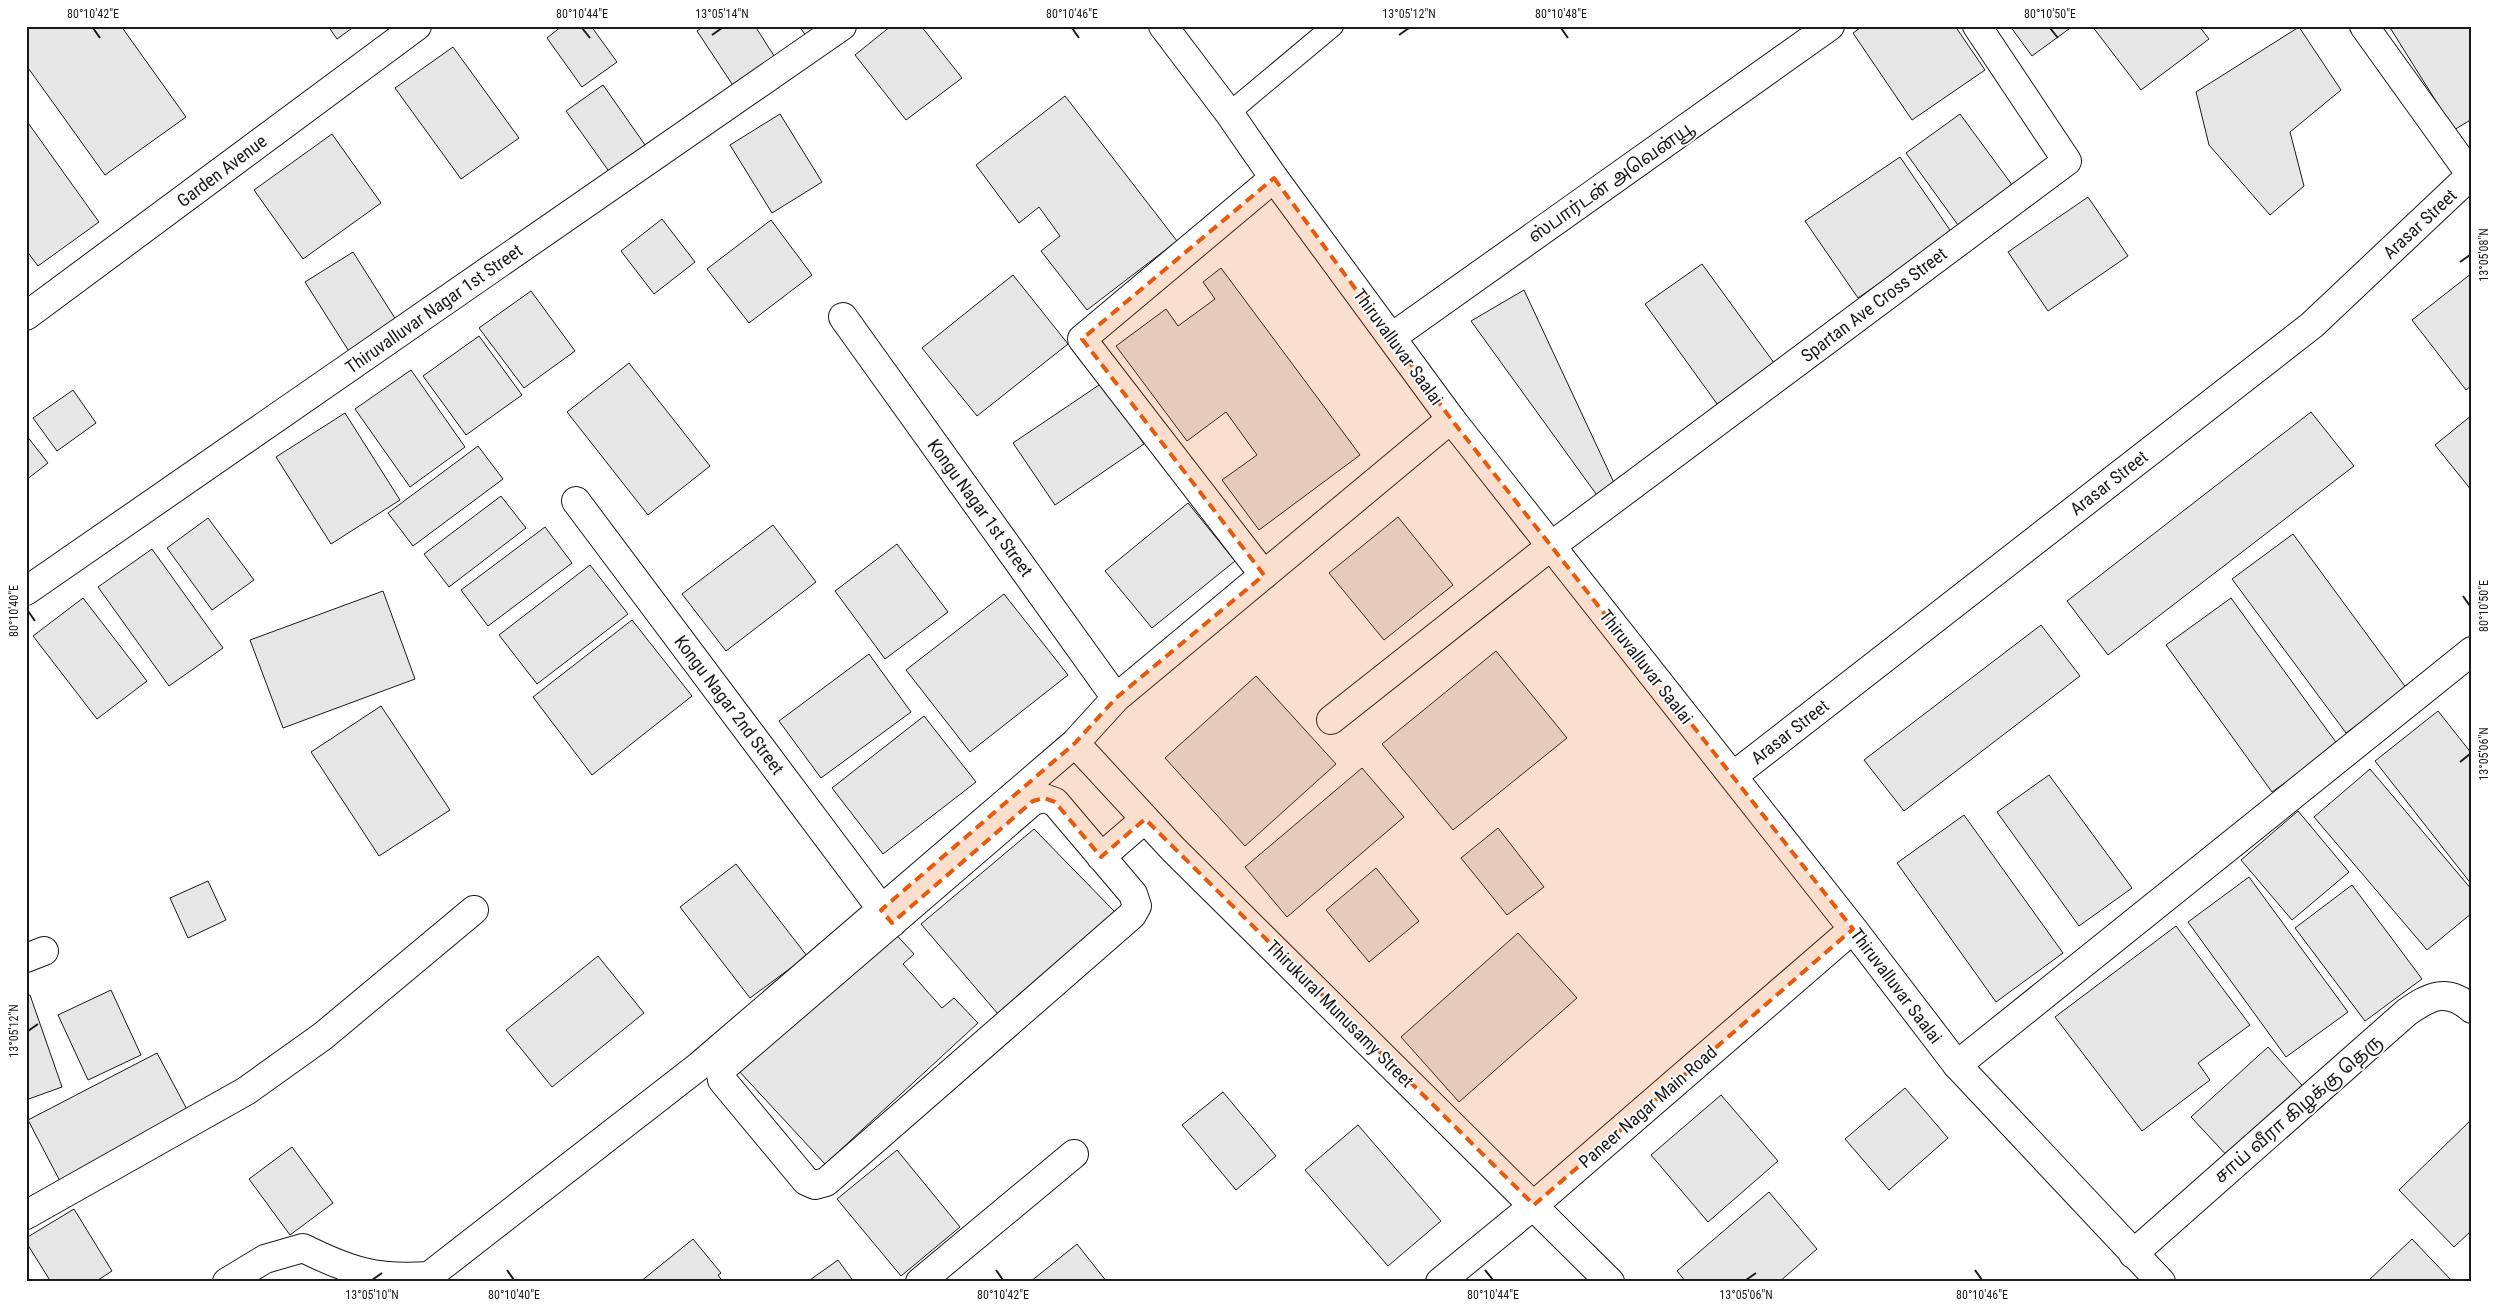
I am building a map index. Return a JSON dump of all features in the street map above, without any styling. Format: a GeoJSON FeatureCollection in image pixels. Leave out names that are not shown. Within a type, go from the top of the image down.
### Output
{"type":"FeatureCollection","features":[{"type":"Feature","properties":{"kind":"street","name":"Garden Avenue"},"geometry":{"type":"LineString","coordinates":[[26,316],[417,26]]}},
{"type":"Feature","properties":{"kind":"street","name":"Thiruvalluvar Nagar 1st Street"},"geometry":{"type":"LineString","coordinates":[[26,591],[842,26]]}},
{"type":"Feature","properties":{"kind":"street","name":"Thiruvalluvar Saalai"},"geometry":{"type":"LineString","coordinates":[[1163,26],[1229,113],[1274,178],[1451,419],[1853,929],[1957,1065],[2161,1282]]}},
{"type":"Feature","properties":{"kind":"street","name":"ஸ்பார்டன் அவென்யூ"},"geometry":{"type":"LineString","coordinates":[[1392,337],[1830,26]]}},
{"type":"Feature","properties":{"kind":"street","name":"Spartan Ave Cross Street"},"geometry":{"type":"LineString","coordinates":[[1551,546],[2067,161],[1977,26]]}},
{"type":"Feature","properties":{"kind":"street"},"geometry":{"type":"LineString","coordinates":[[2364,26],[2471,175]]}},
{"type":"Feature","properties":{"kind":"street","name":"Arasar Street"},"geometry":{"type":"LineString","coordinates":[[1733,776],[2312,324],[2471,175]]}},
{"type":"Feature","properties":{"kind":"street"},"geometry":{"type":"LineString","coordinates":[[1264,575],[1082,338],[1274,178]]}},
{"type":"Feature","properties":{"kind":"street","name":"Kongu Nagar 1st Street"},"geometry":{"type":"LineString","coordinates":[[843,317],[1116,698]]}},
{"type":"Feature","properties":{"kind":"street"},"geometry":{"type":"LineString","coordinates":[[227,1282],[265,1259],[303,1248],[339,1266],[389,1278],[429,1276],[699,1066],[887,916],[1033,801],[1044,798],[1055,802],[1133,894],[1137,906],[1132,914],[826,1182],[815,1185],[806,1181],[722,1080],[721,1074],[724,1067],[887,916],[1075,742],[1116,698],[1451,419]]}},
{"type":"Feature","properties":{"kind":"street","name":"Kongu Nagar 2nd Street"},"geometry":{"type":"LineString","coordinates":[[576,501],[887,916]]}},
{"type":"Feature","properties":{"kind":"street"},"geometry":{"type":"LineString","coordinates":[[1331,720],[1551,546]]}},
{"type":"Feature","properties":{"kind":"street"},"geometry":{"type":"LineString","coordinates":[[1957,1065],[2472,651]]}},
{"type":"Feature","properties":{"kind":"street","name":"Thirukural Munusamy Street"},"geometry":{"type":"LineString","coordinates":[[1075,742],[1145,819],[1610,1282]]}},
{"type":"Feature","properties":{"kind":"street"},"geometry":{"type":"LineString","coordinates":[[1101,857],[1145,819]]}},
{"type":"Feature","properties":{"kind":"street"},"geometry":{"type":"LineString","coordinates":[[26,1216],[246,1091],[323,1036],[474,910]]}},
{"type":"Feature","properties":{"kind":"street","name":"Paneer Nagar Main Road"},"geometry":{"type":"LineString","coordinates":[[1440,1282],[1534,1205],[1853,929]]}},
{"type":"Feature","properties":{"kind":"street","name":"சாய் வீரா கிழக்கு தெரு"},"geometry":{"type":"LineString","coordinates":[[2133,1254],[2426,998],[2446,995],[2472,1009]]}},
{"type":"Feature","properties":{"kind":"street"},"geometry":{"type":"LineString","coordinates":[[920,1282],[1074,1154]]}},
{"type":"Feature","properties":{"kind":"lane"},"geometry":{"type":"LineString","coordinates":[[1229,113],[1334,26]]}},
{"type":"Feature","properties":{"kind":"highlighted area"},"geometry":{"type":"Polygon","coordinates":[[[1274,178],[1451,419],[1853,929],[1534,1205],[1145,819],[1101,857],[1055,802],[1044,798],[1033,801],[892,923],[881,910],[1075,743],[1116,698],[1264,575],[1082,339],[1274,178]]]}},
{"type":"Feature","properties":{"kind":"building"},"geometry":{"type":"Polygon","coordinates":[[[26,26],[121,26],[186,117],[105,175],[26,65],[26,26]]]}},
{"type":"Feature","properties":{"kind":"building"},"geometry":{"type":"Polygon","coordinates":[[[328,26],[355,26],[337,39],[328,26]]]}},
{"type":"Feature","properties":{"kind":"building"},"geometry":{"type":"Polygon","coordinates":[[[562,26],[591,26],[617,62],[582,87],[547,38],[562,26]]]}},
{"type":"Feature","properties":{"kind":"building"},"geometry":{"type":"Polygon","coordinates":[[[704,26],[755,26],[776,59],[734,87],[697,31],[704,26]]]}},
{"type":"Feature","properties":{"kind":"building"},"geometry":{"type":"Polygon","coordinates":[[[799,26],[828,26],[809,40],[799,26]]]}},
{"type":"Feature","properties":{"kind":"building"},"geometry":{"type":"Polygon","coordinates":[[[891,26],[921,26],[962,78],[906,120],[855,55],[891,26]]]}},
{"type":"Feature","properties":{"kind":"building"},"geometry":{"type":"Polygon","coordinates":[[[1863,26],[1955,26],[1985,70],[1912,120],[1853,33],[1863,26]]]}},
{"type":"Feature","properties":{"kind":"building"},"geometry":{"type":"Polygon","coordinates":[[[2010,26],[2073,26],[2032,56],[2010,26]]]}},
{"type":"Feature","properties":{"kind":"building"},"geometry":{"type":"Polygon","coordinates":[[[2092,26],[2199,26],[2209,39],[2141,90],[2092,26]]]}},
{"type":"Feature","properties":{"kind":"building"},"geometry":{"type":"Polygon","coordinates":[[[2389,26],[2472,26],[2472,119],[2454,130],[2389,26]]]}},
{"type":"Feature","properties":{"kind":"building"},"geometry":{"type":"Polygon","coordinates":[[[2299,27],[2341,90],[2290,132],[2304,186],[2270,215],[2209,145],[2196,92],[2299,27]]]}},
{"type":"Feature","properties":{"kind":"building"},"geometry":{"type":"Polygon","coordinates":[[[453,47],[519,138],[461,179],[395,88],[453,47]]]}},
{"type":"Feature","properties":{"kind":"building"},"geometry":{"type":"Polygon","coordinates":[[[603,85],[650,152],[613,177],[566,111],[603,85]]]}},
{"type":"Feature","properties":{"kind":"building"},"geometry":{"type":"Polygon","coordinates":[[[1065,96],[1177,241],[1087,310],[1041,251],[1060,236],[1039,207],[1019,223],[976,165],[1065,96]]]}},
{"type":"Feature","properties":{"kind":"building"},"geometry":{"type":"Polygon","coordinates":[[[780,114],[822,182],[772,213],[730,145],[780,114]]]}},
{"type":"Feature","properties":{"kind":"building"},"geometry":{"type":"Polygon","coordinates":[[[1960,114],[2018,193],[1963,232],[1906,153],[1960,114]]]}},
{"type":"Feature","properties":{"kind":"building"},"geometry":{"type":"Polygon","coordinates":[[[26,120],[99,222],[38,266],[26,250],[26,120]]]}},
{"type":"Feature","properties":{"kind":"building"},"geometry":{"type":"Polygon","coordinates":[[[332,134],[381,203],[303,259],[254,190],[332,134]]]}},
{"type":"Feature","properties":{"kind":"building"},"geometry":{"type":"Polygon","coordinates":[[[1900,157],[1952,233],[1858,298],[1805,221],[1900,157]]]}},
{"type":"Feature","properties":{"kind":"building"},"geometry":{"type":"Polygon","coordinates":[[[2088,197],[2128,256],[2048,311],[2008,252],[2088,197]]]}},
{"type":"Feature","properties":{"kind":"building"},"geometry":{"type":"Polygon","coordinates":[[[662,219],[695,262],[654,294],[621,251],[662,219]]]}},
{"type":"Feature","properties":{"kind":"building"},"geometry":{"type":"Polygon","coordinates":[[[771,220],[812,275],[749,323],[707,269],[771,220]]]}},
{"type":"Feature","properties":{"kind":"building"},"geometry":{"type":"Polygon","coordinates":[[[353,252],[398,323],[350,353],[305,282],[353,252]]]}},
{"type":"Feature","properties":{"kind":"building"},"geometry":{"type":"Polygon","coordinates":[[[1702,264],[1777,367],[1720,408],[1645,304],[1702,264]]]}},
{"type":"Feature","properties":{"kind":"building"},"geometry":{"type":"Polygon","coordinates":[[[1221,268],[1360,455],[1259,530],[1222,480],[1257,455],[1226,412],[1187,441],[1116,346],[1166,309],[1178,326],[1215,299],[1203,282],[1221,268]]]}},
{"type":"Feature","properties":{"kind":"building"},"geometry":{"type":"Polygon","coordinates":[[[2472,273],[2472,385],[2466,390],[2412,320],[2472,273]]]}},
{"type":"Feature","properties":{"kind":"building"},"geometry":{"type":"Polygon","coordinates":[[[1013,275],[1068,344],[977,416],[922,348],[1013,275]]]}},
{"type":"Feature","properties":{"kind":"building"},"geometry":{"type":"Polygon","coordinates":[[[1524,290],[1616,487],[1599,498],[1471,321],[1524,290]]]}},
{"type":"Feature","properties":{"kind":"building"},"geometry":{"type":"Polygon","coordinates":[[[531,291],[575,351],[524,388],[479,328],[531,291]]]}},
{"type":"Feature","properties":{"kind":"building"},"geometry":{"type":"Polygon","coordinates":[[[479,336],[522,395],[466,435],[423,376],[479,336]]]}},
{"type":"Feature","properties":{"kind":"building"},"geometry":{"type":"Polygon","coordinates":[[[629,363],[710,466],[648,515],[567,412],[629,363]]]}},
{"type":"Feature","properties":{"kind":"building"},"geometry":{"type":"Polygon","coordinates":[[[411,370],[465,447],[410,487],[355,409],[411,370]]]}},
{"type":"Feature","properties":{"kind":"building"},"geometry":{"type":"Polygon","coordinates":[[[1102,383],[1144,444],[1055,505],[1013,443],[1102,383]]]}},
{"type":"Feature","properties":{"kind":"building"},"geometry":{"type":"Polygon","coordinates":[[[73,390],[96,423],[57,451],[33,418],[73,390]]]}},
{"type":"Feature","properties":{"kind":"building"},"geometry":{"type":"Polygon","coordinates":[[[2311,412],[2354,466],[2108,655],[2067,601],[2311,412]]]}},
{"type":"Feature","properties":{"kind":"building"},"geometry":{"type":"Polygon","coordinates":[[[345,413],[400,500],[331,544],[276,457],[345,413]]]}},
{"type":"Feature","properties":{"kind":"building"},"geometry":{"type":"Polygon","coordinates":[[[2472,415],[2472,491],[2435,445],[2472,415]]]}},
{"type":"Feature","properties":{"kind":"building"},"geometry":{"type":"Polygon","coordinates":[[[26,435],[48,463],[26,480],[26,435]]]}},
{"type":"Feature","properties":{"kind":"building"},"geometry":{"type":"Polygon","coordinates":[[[478,446],[503,479],[413,546],[388,513],[478,446]]]}},
{"type":"Feature","properties":{"kind":"building"},"geometry":{"type":"Polygon","coordinates":[[[501,496],[526,528],[449,587],[424,554],[501,496]]]}},
{"type":"Feature","properties":{"kind":"building"},"geometry":{"type":"Polygon","coordinates":[[[1188,503],[1235,561],[1152,628],[1105,571],[1188,503]]]}},
{"type":"Feature","properties":{"kind":"building"},"geometry":{"type":"Polygon","coordinates":[[[1398,517],[1453,585],[1384,640],[1329,573],[1398,517]]]}},
{"type":"Feature","properties":{"kind":"building"},"geometry":{"type":"Polygon","coordinates":[[[208,518],[254,580],[212,610],[167,548],[208,518]]]}},
{"type":"Feature","properties":{"kind":"building"},"geometry":{"type":"Polygon","coordinates":[[[773,525],[816,582],[726,651],[682,594],[773,525]]]}},
{"type":"Feature","properties":{"kind":"building"},"geometry":{"type":"Polygon","coordinates":[[[545,527],[572,563],[488,626],[461,590],[545,527]]]}},
{"type":"Feature","properties":{"kind":"building"},"geometry":{"type":"Polygon","coordinates":[[[2293,534],[2407,689],[2346,733],[2232,579],[2293,534]]]}},
{"type":"Feature","properties":{"kind":"building"},"geometry":{"type":"Polygon","coordinates":[[[897,544],[948,612],[885,659],[835,591],[897,544]]]}},
{"type":"Feature","properties":{"kind":"building"},"geometry":{"type":"Polygon","coordinates":[[[152,549],[223,648],[169,686],[98,587],[152,549]]]}},
{"type":"Feature","properties":{"kind":"building"},"geometry":{"type":"Polygon","coordinates":[[[590,565],[628,614],[537,684],[499,635],[590,565]]]}},
{"type":"Feature","properties":{"kind":"building"},"geometry":{"type":"Polygon","coordinates":[[[383,591],[415,679],[283,728],[250,640],[383,591]]]}},
{"type":"Feature","properties":{"kind":"building"},"geometry":{"type":"Polygon","coordinates":[[[1004,594],[1068,675],[970,752],[906,670],[1004,594]]]}},
{"type":"Feature","properties":{"kind":"building"},"geometry":{"type":"Polygon","coordinates":[[[83,598],[147,681],[97,719],[33,636],[83,598]]]}},
{"type":"Feature","properties":{"kind":"building"},"geometry":{"type":"Polygon","coordinates":[[[2231,598],[2338,745],[2272,792],[2166,645],[2231,598]]]}},
{"type":"Feature","properties":{"kind":"building"},"geometry":{"type":"Polygon","coordinates":[[[632,620],[692,696],[592,775],[533,697],[632,620]]]}},
{"type":"Feature","properties":{"kind":"building"},"geometry":{"type":"Polygon","coordinates":[[[2041,625],[2080,676],[1904,811],[1864,760],[2041,625]]]}},
{"type":"Feature","properties":{"kind":"building"},"geometry":{"type":"Polygon","coordinates":[[[1496,651],[1567,738],[1453,830],[1382,744],[1496,651]]]}},
{"type":"Feature","properties":{"kind":"building"},"geometry":{"type":"Polygon","coordinates":[[[869,654],[911,712],[821,778],[779,721],[869,654]]]}},
{"type":"Feature","properties":{"kind":"building"},"geometry":{"type":"Polygon","coordinates":[[[1256,676],[1336,764],[1245,846],[1165,758],[1256,676]]]}},
{"type":"Feature","properties":{"kind":"building"},"geometry":{"type":"Polygon","coordinates":[[[381,706],[450,810],[379,856],[311,752],[381,706]]]}},
{"type":"Feature","properties":{"kind":"building"},"geometry":{"type":"Polygon","coordinates":[[[2438,711],[2472,754],[2472,885],[2375,761],[2438,711]]]}},
{"type":"Feature","properties":{"kind":"building"},"geometry":{"type":"Polygon","coordinates":[[[924,716],[976,782],[883,854],[832,788],[924,716]]]}},
{"type":"Feature","properties":{"kind":"building"},"geometry":{"type":"Polygon","coordinates":[[[1362,768],[1404,817],[1287,917],[1245,867],[1362,768]]]}},
{"type":"Feature","properties":{"kind":"building"},"geometry":{"type":"Polygon","coordinates":[[[2370,769],[2472,890],[2472,913],[2427,950],[2314,817],[2370,769]]]}},
{"type":"Feature","properties":{"kind":"building"},"geometry":{"type":"Polygon","coordinates":[[[2049,775],[2132,888],[2079,926],[1997,812],[2049,775]]]}},
{"type":"Feature","properties":{"kind":"building"},"geometry":{"type":"Polygon","coordinates":[[[2298,811],[2349,872],[2292,920],[2241,860],[2298,811]]]}},
{"type":"Feature","properties":{"kind":"building"},"geometry":{"type":"Polygon","coordinates":[[[1964,815],[2063,953],[1996,1002],[1897,863],[1964,815]]]}},
{"type":"Feature","properties":{"kind":"building"},"geometry":{"type":"Polygon","coordinates":[[[1498,828],[1544,887],[1507,915],[1461,858],[1498,828]]]}},
{"type":"Feature","properties":{"kind":"building"},"geometry":{"type":"Polygon","coordinates":[[[1034,829],[1115,912],[998,1014],[921,924],[1034,829]]]}},
{"type":"Feature","properties":{"kind":"building"},"geometry":{"type":"Polygon","coordinates":[[[736,864],[807,956],[750,998],[680,907],[736,864]]]}},
{"type":"Feature","properties":{"kind":"building"},"geometry":{"type":"Polygon","coordinates":[[[1376,868],[1419,921],[1369,962],[1326,910],[1376,868]]]}},
{"type":"Feature","properties":{"kind":"building"},"geometry":{"type":"Polygon","coordinates":[[[2249,877],[2348,1012],[2286,1057],[2188,922],[2249,877]]]}},
{"type":"Feature","properties":{"kind":"building"},"geometry":{"type":"Polygon","coordinates":[[[208,881],[226,920],[188,938],[170,898],[208,881]]]}},
{"type":"Feature","properties":{"kind":"building"},"geometry":{"type":"Polygon","coordinates":[[[2352,885],[2422,979],[2365,1021],[2295,928],[2352,885]]]}},
{"type":"Feature","properties":{"kind":"building"},"geometry":{"type":"Polygon","coordinates":[[[2176,926],[2250,1025],[2198,1063],[2210,1080],[2142,1131],[2055,1017],[2176,926]]]}},
{"type":"Feature","properties":{"kind":"building"},"geometry":{"type":"Polygon","coordinates":[[[891,929],[914,954],[903,964],[942,1008],[954,998],[978,1023],[825,1164],[738,1070],[891,929]]]}},
{"type":"Feature","properties":{"kind":"building"},"geometry":{"type":"Polygon","coordinates":[[[1518,933],[1577,998],[1459,1102],[1401,1037],[1518,933]]]}},
{"type":"Feature","properties":{"kind":"building"},"geometry":{"type":"Polygon","coordinates":[[[598,956],[644,1013],[552,1087],[506,1030],[598,956]]]}},
{"type":"Feature","properties":{"kind":"building"},"geometry":{"type":"Polygon","coordinates":[[[111,990],[141,1055],[88,1080],[58,1015],[111,990]]]}},
{"type":"Feature","properties":{"kind":"building"},"geometry":{"type":"Polygon","coordinates":[[[30,995],[62,1087],[26,1100],[26,996],[30,995]]]}},
{"type":"Feature","properties":{"kind":"building"},"geometry":{"type":"Polygon","coordinates":[[[2268,1047],[2309,1093],[2232,1161],[2191,1117],[2268,1047]]]}},
{"type":"Feature","properties":{"kind":"building"},"geometry":{"type":"Polygon","coordinates":[[[157,1053],[191,1117],[62,1185],[28,1120],[157,1053]]]}},
{"type":"Feature","properties":{"kind":"building"},"geometry":{"type":"Polygon","coordinates":[[[1905,1088],[1948,1138],[1889,1190],[1845,1139],[1905,1088]]]}},
{"type":"Feature","properties":{"kind":"building"},"geometry":{"type":"Polygon","coordinates":[[[1223,1092],[1276,1156],[1236,1190],[1182,1125],[1223,1092]]]}},
{"type":"Feature","properties":{"kind":"building"},"geometry":{"type":"Polygon","coordinates":[[[1721,1095],[1778,1161],[1708,1222],[1651,1155],[1721,1095]]]}},
{"type":"Feature","properties":{"kind":"building"},"geometry":{"type":"Polygon","coordinates":[[[2472,1119],[2472,1230],[2454,1247],[2399,1190],[2472,1119]]]}},
{"type":"Feature","properties":{"kind":"building"},"geometry":{"type":"Polygon","coordinates":[[[1358,1125],[1441,1221],[1388,1266],[1305,1170],[1358,1125]]]}},
{"type":"Feature","properties":{"kind":"building"},"geometry":{"type":"Polygon","coordinates":[[[292,1147],[333,1203],[290,1235],[249,1179],[292,1147]]]}},
{"type":"Feature","properties":{"kind":"building"},"geometry":{"type":"Polygon","coordinates":[[[897,1150],[960,1227],[901,1276],[837,1199],[897,1150]]]}},
{"type":"Feature","properties":{"kind":"building"},"geometry":{"type":"Polygon","coordinates":[[[1769,1192],[1817,1249],[1779,1282],[1686,1282],[1677,1271],[1769,1192]]]}},
{"type":"Feature","properties":{"kind":"building"},"geometry":{"type":"Polygon","coordinates":[[[74,1209],[112,1271],[95,1282],[51,1282],[26,1242],[26,1238],[74,1209]]]}},
{"type":"Feature","properties":{"kind":"building"},"geometry":{"type":"Polygon","coordinates":[[[693,1239],[721,1273],[718,1275],[723,1282],[640,1282],[693,1239]]]}},
{"type":"Feature","properties":{"kind":"building"},"geometry":{"type":"Polygon","coordinates":[[[2412,1239],[2453,1282],[2367,1282],[2412,1239]]]}},
{"type":"Feature","properties":{"kind":"building"},"geometry":{"type":"Polygon","coordinates":[[[1077,1244],[1107,1282],[1030,1282],[1077,1244]]]}},
{"type":"Feature","properties":{"kind":"building"},"geometry":{"type":"Polygon","coordinates":[[[838,1260],[854,1282],[807,1282],[838,1260]]]}}]}
